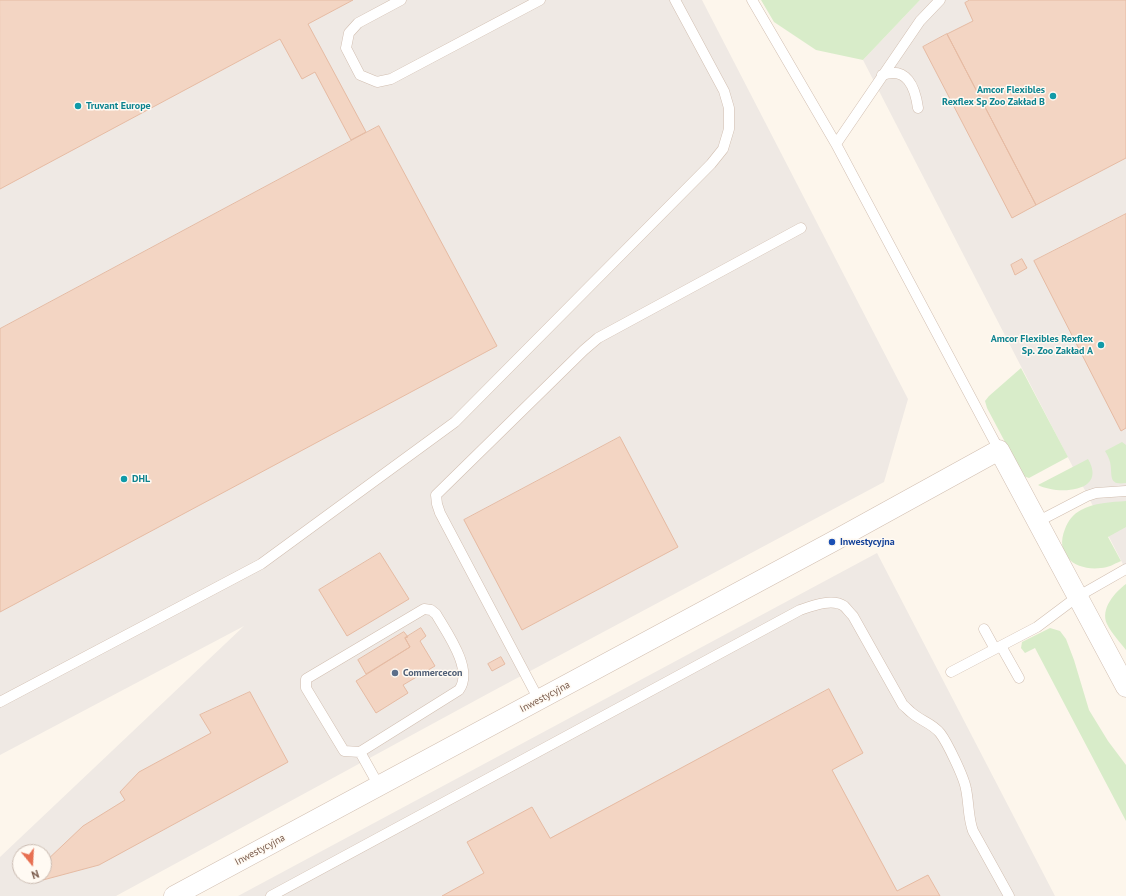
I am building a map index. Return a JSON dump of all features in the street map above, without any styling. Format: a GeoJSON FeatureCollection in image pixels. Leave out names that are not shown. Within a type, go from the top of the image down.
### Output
{"type":"FeatureCollection","features":[{"type":"Feature","properties":{"kind":"street"},"geometry":{"type":"LineString","coordinates":[[999,450],[1126,687]]}},
{"type":"Feature","properties":{"kind":"street","name":"Inwestycyjna"},"geometry":{"type":"LineString","coordinates":[[174,896],[832,542],[999,450]]}},
{"type":"Feature","properties":{"kind":"lane"},"geometry":{"type":"LineString","coordinates":[[401,0],[358,23],[349,33],[346,48],[360,76],[377,82],[391,79],[540,0]]}},
{"type":"Feature","properties":{"kind":"lane"},"geometry":{"type":"LineString","coordinates":[[0,702],[261,564],[455,422],[711,164],[723,149],[729,129],[729,108],[724,91],[675,0]]}},
{"type":"Feature","properties":{"kind":"lane"},"geometry":{"type":"LineString","coordinates":[[752,0],[836,144],[999,450]]}},
{"type":"Feature","properties":{"kind":"lane"},"geometry":{"type":"LineString","coordinates":[[836,144],[920,21],[940,0]]}},
{"type":"Feature","properties":{"kind":"lane"},"geometry":{"type":"LineString","coordinates":[[882,75],[895,72],[905,76],[912,89],[918,108]]}},
{"type":"Feature","properties":{"kind":"lane"},"geometry":{"type":"LineString","coordinates":[[539,700],[440,513],[436,495],[598,338],[801,228]]}},
{"type":"Feature","properties":{"kind":"lane"},"geometry":{"type":"LineString","coordinates":[[1037,522],[1087,496],[1096,493],[1126,491]]}},
{"type":"Feature","properties":{"kind":"lane"},"geometry":{"type":"LineString","coordinates":[[951,672],[1037,627],[1077,597],[1126,569]]}},
{"type":"Feature","properties":{"kind":"lane"},"geometry":{"type":"LineString","coordinates":[[271,896],[800,610],[813,605],[836,603],[844,606],[853,616],[903,704],[913,714],[933,725],[941,734],[961,774],[965,787],[969,821],[973,831],[1009,896]]}},
{"type":"Feature","properties":{"kind":"lane"},"geometry":{"type":"LineString","coordinates":[[424,609],[431,610],[436,614],[462,661],[464,672],[463,684],[459,690],[360,752],[344,750],[306,688],[306,679],[424,609]]}},
{"type":"Feature","properties":{"kind":"lane"},"geometry":{"type":"LineString","coordinates":[[984,629],[1019,678]]}},
{"type":"Feature","properties":{"kind":"lane"},"geometry":{"type":"LineString","coordinates":[[360,752],[379,786]]}},
{"type":"Feature","properties":{"kind":"shaded area"},"geometry":{"type":"Polygon","coordinates":[[[0,0],[702,0],[908,399],[884,482],[491,692],[116,896],[0,896],[0,857],[12,846],[12,884],[52,884],[52,844],[14,844],[244,626],[0,755],[0,0]]]}},
{"type":"Feature","properties":{"kind":"shaded area"},"geometry":{"type":"Polygon","coordinates":[[[920,0],[1126,0],[1126,570],[863,60],[920,0]]]}},
{"type":"Feature","properties":{"kind":"shaded area"},"geometry":{"type":"Polygon","coordinates":[[[877,553],[1055,896],[238,896],[877,553]]]}},
{"type":"Feature","properties":{"kind":"green space"},"geometry":{"type":"Polygon","coordinates":[[[761,0],[920,0],[863,60],[816,50],[774,22],[761,0]]]}},
{"type":"Feature","properties":{"kind":"green space"},"geometry":{"type":"Polygon","coordinates":[[[1021,368],[1068,457],[1029,478],[1023,476],[987,408],[985,401],[1021,368]]]}},
{"type":"Feature","properties":{"kind":"green space"},"geometry":{"type":"Polygon","coordinates":[[[1122,442],[1126,445],[1126,483],[1116,483],[1113,481],[1110,462],[1105,451],[1122,442]]]}},
{"type":"Feature","properties":{"kind":"green space"},"geometry":{"type":"Polygon","coordinates":[[[1088,459],[1092,470],[1091,479],[1086,485],[1067,490],[1057,490],[1038,485],[1088,459]]]}},
{"type":"Feature","properties":{"kind":"green space"},"geometry":{"type":"Polygon","coordinates":[[[1126,501],[1126,527],[1108,537],[1121,561],[1111,566],[1092,568],[1083,567],[1070,560],[1062,547],[1062,539],[1066,526],[1073,516],[1081,510],[1091,506],[1103,503],[1126,501]]]}},
{"type":"Feature","properties":{"kind":"green space"},"geometry":{"type":"Polygon","coordinates":[[[1126,584],[1126,650],[1107,624],[1105,613],[1113,596],[1126,584]]]}},
{"type":"Feature","properties":{"kind":"green space"},"geometry":{"type":"Polygon","coordinates":[[[1050,628],[1060,631],[1066,639],[1089,710],[1108,741],[1126,765],[1126,821],[1035,648],[1025,653],[1021,648],[1022,642],[1050,628]]]}},
{"type":"Feature","properties":{"kind":"building","name":"Truvant Europe"},"geometry":{"type":"Polygon","coordinates":[[[0,0],[353,0],[308,24],[366,132],[351,140],[315,72],[302,79],[280,39],[0,189],[0,0]]]}},
{"type":"Feature","properties":{"kind":"building","name":"Amcor Flexibles Rexflex Sp Zoo Zakład B"},"geometry":{"type":"Polygon","coordinates":[[[970,0],[1126,0],[1126,158],[1036,205],[947,34],[973,21],[965,3],[970,0]]]}},
{"type":"Feature","properties":{"kind":"building"},"geometry":{"type":"Polygon","coordinates":[[[947,34],[1036,205],[1012,218],[923,47],[947,34]]]}},
{"type":"Feature","properties":{"kind":"building","name":"DHL"},"geometry":{"type":"Polygon","coordinates":[[[379,126],[497,346],[0,612],[0,329],[379,126]]]}},
{"type":"Feature","properties":{"kind":"building","name":"Amcor Flexibles Rexflex Sp. Zoo Zakład A"},"geometry":{"type":"Polygon","coordinates":[[[1126,214],[1126,428],[1121,431],[1034,261],[1126,214]]]}},
{"type":"Feature","properties":{"kind":"building"},"geometry":{"type":"Polygon","coordinates":[[[1022,259],[1027,268],[1015,275],[1011,265],[1022,259]]]}},
{"type":"Feature","properties":{"kind":"building"},"geometry":{"type":"Polygon","coordinates":[[[620,437],[678,547],[522,630],[464,520],[620,437]]]}},
{"type":"Feature","properties":{"kind":"building"},"geometry":{"type":"Polygon","coordinates":[[[380,553],[409,599],[347,636],[319,590],[380,553]]]}},
{"type":"Feature","properties":{"kind":"building","name":"Commercecon"},"geometry":{"type":"Polygon","coordinates":[[[421,628],[426,636],[420,641],[435,666],[403,685],[408,693],[376,713],[356,681],[410,647],[405,638],[421,628]]]}},
{"type":"Feature","properties":{"kind":"building"},"geometry":{"type":"Polygon","coordinates":[[[404,632],[408,637],[405,638],[410,647],[366,674],[358,660],[404,632]]]}},
{"type":"Feature","properties":{"kind":"building"},"geometry":{"type":"Polygon","coordinates":[[[501,657],[505,664],[492,671],[488,664],[501,657]]]}},
{"type":"Feature","properties":{"kind":"building"},"geometry":{"type":"Polygon","coordinates":[[[829,689],[863,753],[832,770],[897,891],[928,875],[940,896],[442,896],[484,873],[467,842],[532,807],[550,838],[829,689]]]}},
{"type":"Feature","properties":{"kind":"building"},"geometry":{"type":"Polygon","coordinates":[[[250,692],[288,762],[99,865],[52,878],[52,855],[83,826],[125,800],[120,792],[139,772],[211,733],[200,715],[250,692]]]}},
{"type":"Feature","properties":{"kind":"place","name":"Amcor Flexibles Rexflex Sp Zoo Zakład B"},"geometry":{"type":"Point","coordinates":[1053,96]}},
{"type":"Feature","properties":{"kind":"place","name":"Truvant Europe"},"geometry":{"type":"Point","coordinates":[78,106]}},
{"type":"Feature","properties":{"kind":"place","name":"Amcor Flexibles Rexflex Sp. Zoo Zakład A"},"geometry":{"type":"Point","coordinates":[1101,345]}},
{"type":"Feature","properties":{"kind":"place","name":"DHL"},"geometry":{"type":"Point","coordinates":[124,479]}},
{"type":"Feature","properties":{"kind":"place","name":"Inwestycyjna"},"geometry":{"type":"Point","coordinates":[832,542]}},
{"type":"Feature","properties":{"kind":"place","name":"Commercecon"},"geometry":{"type":"Point","coordinates":[395,673]}}]}
